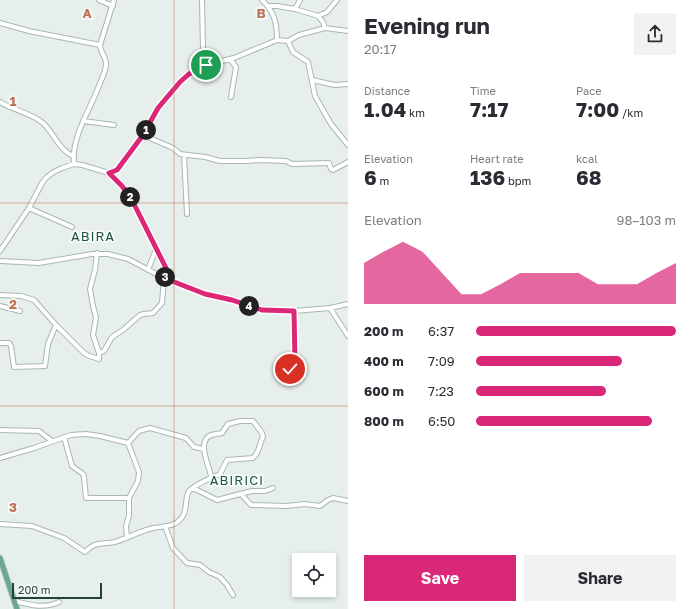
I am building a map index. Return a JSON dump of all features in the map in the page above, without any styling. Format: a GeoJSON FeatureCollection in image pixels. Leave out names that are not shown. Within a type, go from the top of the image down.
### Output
{"type":"FeatureCollection","features":[{"type":"Feature","properties":{"kind":"main road"},"geometry":{"type":"LineString","coordinates":[[0,558],[17,609]]}},
{"type":"Feature","properties":{"kind":"street"},"geometry":{"type":"LineString","coordinates":[[99,0],[113,6]]}},
{"type":"Feature","properties":{"kind":"street"},"geometry":{"type":"LineString","coordinates":[[74,164],[73,156],[79,130],[98,89],[105,69],[106,60],[100,45],[114,0]]}},
{"type":"Feature","properties":{"kind":"street"},"geometry":{"type":"LineString","coordinates":[[202,0],[203,49],[206,65]]}},
{"type":"Feature","properties":{"kind":"street"},"geometry":{"type":"LineString","coordinates":[[262,0],[272,12],[277,33],[277,40]]}},
{"type":"Feature","properties":{"kind":"street"},"geometry":{"type":"LineString","coordinates":[[295,9],[300,0]]}},
{"type":"Feature","properties":{"kind":"street"},"geometry":{"type":"LineString","coordinates":[[268,6],[295,9],[318,16],[328,12],[337,0]]}},
{"type":"Feature","properties":{"kind":"street"},"geometry":{"type":"LineString","coordinates":[[318,16],[325,28]]}},
{"type":"Feature","properties":{"kind":"street"},"geometry":{"type":"LineString","coordinates":[[0,23],[29,31],[100,45]]}},
{"type":"Feature","properties":{"kind":"street"},"geometry":{"type":"LineString","coordinates":[[109,173],[117,170],[143,135],[158,108],[180,82],[189,74],[206,65],[230,59],[277,40],[288,41],[299,35],[325,28],[348,31]]}},
{"type":"Feature","properties":{"kind":"street"},"geometry":{"type":"LineString","coordinates":[[288,41],[293,52],[308,62],[313,91],[338,134],[348,144]]}},
{"type":"Feature","properties":{"kind":"street"},"geometry":{"type":"LineString","coordinates":[[230,59],[236,68],[231,97]]}},
{"type":"Feature","properties":{"kind":"street"},"geometry":{"type":"LineString","coordinates":[[312,80],[335,85],[348,84]]}},
{"type":"Feature","properties":{"kind":"street"},"geometry":{"type":"LineString","coordinates":[[0,102],[44,124],[64,150],[73,156]]}},
{"type":"Feature","properties":{"kind":"street"},"geometry":{"type":"LineString","coordinates":[[83,121],[114,125]]}},
{"type":"Feature","properties":{"kind":"street"},"geometry":{"type":"LineString","coordinates":[[143,135],[173,148],[178,154],[224,161],[286,161],[292,164],[329,163],[333,170],[348,162]]}},
{"type":"Feature","properties":{"kind":"street"},"geometry":{"type":"LineString","coordinates":[[184,155],[187,214]]}},
{"type":"Feature","properties":{"kind":"street"},"geometry":{"type":"LineString","coordinates":[[0,251],[29,208],[46,178],[57,170],[74,164],[82,165],[109,173],[122,186],[131,198],[168,273],[164,278],[161,306],[153,313],[140,315],[125,329],[110,339],[104,351],[99,353]]}},
{"type":"Feature","properties":{"kind":"street"},"geometry":{"type":"LineString","coordinates":[[29,208],[72,227]]}},
{"type":"Feature","properties":{"kind":"street"},"geometry":{"type":"LineString","coordinates":[[148,270],[156,249]]}},
{"type":"Feature","properties":{"kind":"street"},"geometry":{"type":"LineString","coordinates":[[0,295],[32,298],[86,355],[99,359],[99,353],[93,336],[96,317],[90,289],[95,270],[96,253]]}},
{"type":"Feature","properties":{"kind":"street"},"geometry":{"type":"LineString","coordinates":[[0,261],[39,263],[96,253],[108,254],[122,257],[164,278],[205,294],[232,300],[262,310],[294,311],[330,308],[348,304]]}},
{"type":"Feature","properties":{"kind":"street"},"geometry":{"type":"LineString","coordinates":[[0,306],[20,311]]}},
{"type":"Feature","properties":{"kind":"street"},"geometry":{"type":"LineString","coordinates":[[330,308],[343,326],[348,336]]}},
{"type":"Feature","properties":{"kind":"street"},"geometry":{"type":"LineString","coordinates":[[276,370],[295,367],[294,311]]}},
{"type":"Feature","properties":{"kind":"street"},"geometry":{"type":"LineString","coordinates":[[0,343],[9,343],[12,346],[14,367],[45,366],[48,344],[56,325]]}},
{"type":"Feature","properties":{"kind":"street"},"geometry":{"type":"LineString","coordinates":[[0,524],[32,526],[64,538],[84,552],[99,543],[115,542],[146,530],[176,523],[183,515],[189,491],[211,477],[220,474],[227,460],[254,458],[261,446],[260,441],[263,436],[253,421],[240,421],[228,424],[220,434],[213,434],[205,442],[205,460],[211,477]]}},
{"type":"Feature","properties":{"kind":"street"},"geometry":{"type":"LineString","coordinates":[[128,443],[139,431],[150,428],[186,438],[194,447],[204,449]]}},
{"type":"Feature","properties":{"kind":"street"},"geometry":{"type":"LineString","coordinates":[[0,430],[39,431],[52,441]]}},
{"type":"Feature","properties":{"kind":"street"},"geometry":{"type":"LineString","coordinates":[[0,458],[71,435],[86,434],[128,443]]}},
{"type":"Feature","properties":{"kind":"street"},"geometry":{"type":"LineString","coordinates":[[64,438],[72,466],[83,474],[86,498],[129,498]]}},
{"type":"Feature","properties":{"kind":"street"},"geometry":{"type":"LineString","coordinates":[[127,538],[126,526],[129,516],[129,498],[138,481],[139,472],[128,443]]}},
{"type":"Feature","properties":{"kind":"street"},"geometry":{"type":"LineString","coordinates":[[193,488],[217,500],[252,491],[273,488]]}},
{"type":"Feature","properties":{"kind":"street"},"geometry":{"type":"LineString","coordinates":[[241,494],[251,505],[286,506],[305,504],[320,506],[333,498],[348,501]]}},
{"type":"Feature","properties":{"kind":"street"},"geometry":{"type":"LineString","coordinates":[[165,526],[171,546],[187,563],[200,565],[220,578],[227,585],[233,595]]}},
{"type":"Feature","properties":{"kind":"street"},"geometry":{"type":"LineString","coordinates":[[15,601],[39,607],[50,606],[59,602]]}},
{"type":"Feature","properties":{"kind":"district","name":"ABIRA"},"geometry":{"type":"Point","coordinates":[93,236]}},
{"type":"Feature","properties":{"kind":"district","name":"ABIRICI"},"geometry":{"type":"Point","coordinates":[237,480]}},
{"type":"Feature","properties":{"kind":"route"},"geometry":{"type":"LineString","coordinates":[[206,65],[189,74],[180,82],[158,108],[143,135],[116,172],[109,173],[122,186],[134,203],[139,216],[168,272],[164,278],[209,296],[232,300],[262,310],[294,311],[295,367],[290,369]]}}]}
